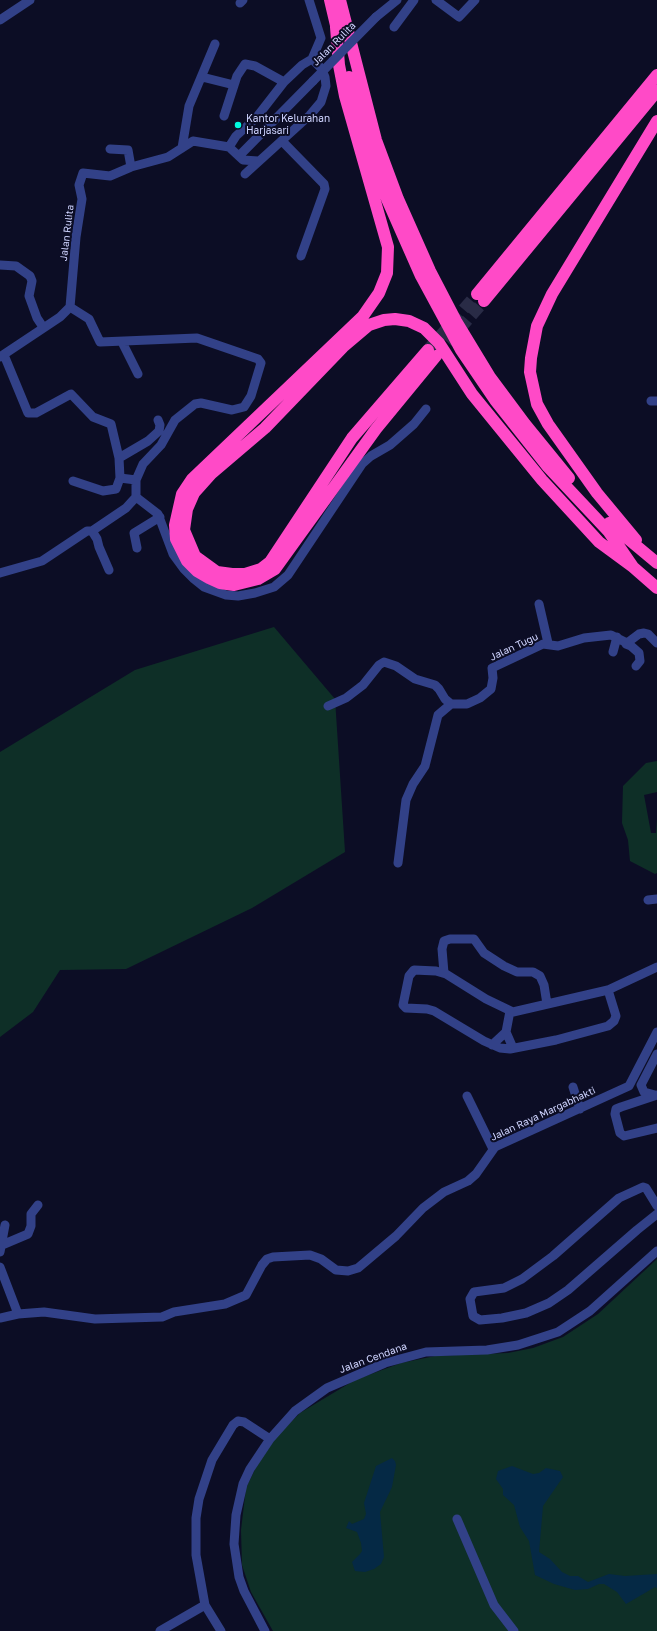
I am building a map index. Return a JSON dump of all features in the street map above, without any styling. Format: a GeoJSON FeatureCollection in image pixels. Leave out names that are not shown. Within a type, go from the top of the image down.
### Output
{"type":"FeatureCollection","features":[{"type":"Feature","properties":{"kind":"highway"},"geometry":{"type":"LineString","coordinates":[[330,0],[368,145],[387,199],[436,305],[486,380],[552,465],[609,532],[633,567]]}},
{"type":"Feature","properties":{"kind":"highway"},"geometry":{"type":"LineString","coordinates":[[340,0],[376,140],[398,199],[444,300],[486,380]]}},
{"type":"Feature","properties":{"kind":"highway"},"geometry":{"type":"LineString","coordinates":[[336,27],[345,96],[363,162],[382,220],[388,247],[388,262],[384,282],[374,302],[363,316],[192,479],[182,494],[175,525],[176,540],[187,561],[197,571],[209,578],[220,583],[234,585],[258,579],[275,569],[432,352],[352,438],[270,562],[261,569],[245,574],[216,572],[195,556],[184,530],[187,509],[194,493],[211,474],[265,428],[343,347],[370,326],[384,320],[395,319],[409,321],[424,328],[447,354],[472,394],[542,480],[599,542],[633,567],[657,588]]}},
{"type":"Feature","properties":{"kind":"highway"},"geometry":{"type":"LineString","coordinates":[[657,75],[481,297],[657,91]]}},
{"type":"Feature","properties":{"kind":"highway"},"geometry":{"type":"LineString","coordinates":[[657,121],[590,228],[552,294],[537,326],[532,346],[530,372],[537,404],[548,424],[597,493],[657,563]]}},
{"type":"Feature","properties":{"kind":"highway"},"geometry":{"type":"LineString","coordinates":[[552,465],[614,529],[646,552]]}},
{"type":"Feature","properties":{"kind":"street"},"geometry":{"type":"LineString","coordinates":[[0,20],[30,0]]}},
{"type":"Feature","properties":{"kind":"street"},"geometry":{"type":"LineString","coordinates":[[258,162],[243,160],[228,147],[236,136],[256,118],[284,82],[302,65],[312,59],[321,38],[309,0]]}},
{"type":"Feature","properties":{"kind":"street","name":"Jalan Rulita"},"geometry":{"type":"LineString","coordinates":[[238,156],[376,17],[397,0]]}},
{"type":"Feature","properties":{"kind":"street"},"geometry":{"type":"LineString","coordinates":[[394,27],[414,0]]}},
{"type":"Feature","properties":{"kind":"street"},"geometry":{"type":"LineString","coordinates":[[436,0],[459,17],[475,0]]}},
{"type":"Feature","properties":{"kind":"street"},"geometry":{"type":"LineString","coordinates":[[182,148],[187,113],[215,44]]}},
{"type":"Feature","properties":{"kind":"street"},"geometry":{"type":"LineString","coordinates":[[245,174],[318,106],[324,95],[326,86],[325,78],[319,65],[312,59]]}},
{"type":"Feature","properties":{"kind":"street"},"geometry":{"type":"LineString","coordinates":[[224,116],[239,71],[247,63],[284,82]]}},
{"type":"Feature","properties":{"kind":"street"},"geometry":{"type":"LineString","coordinates":[[202,77],[234,84]]}},
{"type":"Feature","properties":{"kind":"street","name":"Jalan Rulita"},"geometry":{"type":"LineString","coordinates":[[70,307],[76,237],[82,199],[79,185],[82,175],[87,172],[108,176],[132,167],[168,157],[193,141],[228,147]]}},
{"type":"Feature","properties":{"kind":"street"},"geometry":{"type":"LineString","coordinates":[[282,141],[324,184],[326,189],[301,256]]}},
{"type":"Feature","properties":{"kind":"street"},"geometry":{"type":"LineString","coordinates":[[110,149],[128,150],[132,167]]}},
{"type":"Feature","properties":{"kind":"street"},"geometry":{"type":"LineString","coordinates":[[0,266],[16,266],[30,276],[32,281],[29,289],[29,296],[37,318],[43,327]]}},
{"type":"Feature","properties":{"kind":"street"},"geometry":{"type":"LineString","coordinates":[[0,573],[39,562],[87,531],[92,531],[126,508],[136,497],[136,480],[143,464],[161,445],[175,420],[195,404],[201,403],[232,410],[244,407],[252,396],[261,363],[258,359],[197,338],[176,337],[122,342],[100,342],[89,319],[70,307],[60,318],[43,327],[2,356],[28,413],[36,413],[71,394],[93,417],[110,424],[119,458],[120,478],[116,489],[103,491],[73,482]]}},
{"type":"Feature","properties":{"kind":"street"},"geometry":{"type":"LineString","coordinates":[[122,342],[138,374]]}},
{"type":"Feature","properties":{"kind":"street"},"geometry":{"type":"LineString","coordinates":[[136,497],[158,514],[173,554],[184,569],[204,586],[226,595],[238,596],[274,587],[288,575],[299,562],[362,464],[371,456],[390,445],[414,424],[426,409]]}},
{"type":"Feature","properties":{"kind":"street"},"geometry":{"type":"LineString","coordinates":[[119,458],[148,441],[159,431],[160,426],[158,420]]}},
{"type":"Feature","properties":{"kind":"street"},"geometry":{"type":"LineString","coordinates":[[120,478],[136,480]]}},
{"type":"Feature","properties":{"kind":"street"},"geometry":{"type":"LineString","coordinates":[[137,548],[134,533],[160,517]]}},
{"type":"Feature","properties":{"kind":"street"},"geometry":{"type":"LineString","coordinates":[[92,531],[96,537],[109,570]]}},
{"type":"Feature","properties":{"kind":"street"},"geometry":{"type":"LineString","coordinates":[[539,604],[548,643]]}},
{"type":"Feature","properties":{"kind":"street"},"geometry":{"type":"LineString","coordinates":[[626,644],[639,634],[644,633],[648,634],[657,643]]}},
{"type":"Feature","properties":{"kind":"street"},"geometry":{"type":"LineString","coordinates":[[613,652],[617,637],[639,653],[640,661],[636,666]]}},
{"type":"Feature","properties":{"kind":"street","name":"Jalan Tugu"},"geometry":{"type":"LineString","coordinates":[[451,704],[467,704],[480,698],[488,692],[492,686],[494,678],[492,668],[536,647],[548,643],[558,646],[584,638],[617,637]]}},
{"type":"Feature","properties":{"kind":"street"},"geometry":{"type":"LineString","coordinates":[[328,706],[346,698],[363,685],[384,662],[396,666],[415,679],[435,685],[445,699],[451,704],[438,715],[425,766],[413,784],[406,800],[398,863]]}},
{"type":"Feature","properties":{"kind":"street"},"geometry":{"type":"LineString","coordinates":[[444,973],[443,942],[450,939],[474,939],[484,954],[504,966],[516,972],[533,972],[540,976],[544,985],[547,1004]]}},
{"type":"Feature","properties":{"kind":"street"},"geometry":{"type":"LineString","coordinates":[[608,990],[616,1016],[614,1021],[608,1026],[556,1040],[513,1048],[503,1048],[492,1045],[434,1011],[403,1007],[405,994],[412,971],[436,971],[444,973],[486,999],[513,1012],[608,990],[657,967]]}},
{"type":"Feature","properties":{"kind":"street"},"geometry":{"type":"LineString","coordinates":[[510,1011],[506,1032],[513,1048]]}},
{"type":"Feature","properties":{"kind":"street"},"geometry":{"type":"LineString","coordinates":[[492,1045],[506,1032]]}},
{"type":"Feature","properties":{"kind":"street","name":"Jalan Raya Margabhakti"},"geometry":{"type":"LineString","coordinates":[[0,1318],[18,1314],[44,1312],[95,1318],[140,1318],[162,1316],[174,1312],[225,1304],[246,1294],[262,1264],[267,1259],[273,1257],[296,1255],[314,1256],[336,1270],[351,1271],[358,1268],[400,1232],[420,1211],[435,1199],[476,1174],[493,1149],[629,1086],[635,1078],[657,1032]]}},
{"type":"Feature","properties":{"kind":"street"},"geometry":{"type":"LineString","coordinates":[[656,1095],[644,1092],[641,1087],[655,1063],[657,1054]]}},
{"type":"Feature","properties":{"kind":"street"},"geometry":{"type":"LineString","coordinates":[[573,1087],[580,1109]]}},
{"type":"Feature","properties":{"kind":"street"},"geometry":{"type":"LineString","coordinates":[[656,1095],[620,1106],[616,1109],[615,1114],[620,1133],[624,1136],[657,1128]]}},
{"type":"Feature","properties":{"kind":"street"},"geometry":{"type":"LineString","coordinates":[[467,1096],[493,1149]]}},
{"type":"Feature","properties":{"kind":"street"},"geometry":{"type":"LineString","coordinates":[[657,1206],[646,1188],[643,1187],[619,1198],[553,1256],[522,1279],[504,1288],[474,1292],[470,1299],[473,1316],[480,1320],[502,1318],[526,1313],[549,1303],[568,1290],[657,1214]]}},
{"type":"Feature","properties":{"kind":"street"},"geometry":{"type":"LineString","coordinates":[[1,1249],[28,1234],[31,1226],[31,1214],[38,1205]]}},
{"type":"Feature","properties":{"kind":"street"},"geometry":{"type":"LineString","coordinates":[[1,1249],[5,1225]]}},
{"type":"Feature","properties":{"kind":"street","name":"Jalan Cendana"},"geometry":{"type":"LineString","coordinates":[[265,1631],[244,1591],[235,1561],[234,1544],[236,1515],[243,1484],[250,1469],[270,1439],[295,1411],[333,1385],[364,1371],[426,1352],[497,1349],[530,1342],[558,1332],[590,1312],[657,1251]]}},
{"type":"Feature","properties":{"kind":"street"},"geometry":{"type":"LineString","coordinates":[[0,1267],[18,1314]]}},
{"type":"Feature","properties":{"kind":"street"},"geometry":{"type":"LineString","coordinates":[[221,1631],[205,1605],[196,1555],[196,1518],[201,1493],[212,1460],[233,1425],[238,1421],[244,1422],[270,1439]]}},
{"type":"Feature","properties":{"kind":"street"},"geometry":{"type":"LineString","coordinates":[[457,1519],[494,1605],[514,1631]]}},
{"type":"Feature","properties":{"kind":"street"},"geometry":{"type":"LineString","coordinates":[[160,1631],[205,1605]]}},
{"type":"Feature","properties":{"kind":"green space"},"geometry":{"type":"Polygon","coordinates":[[[274,627],[335,699],[345,852],[252,908],[126,969],[60,970],[33,1012],[0,1037],[0,752],[135,670],[274,627]]]}},
{"type":"Feature","properties":{"kind":"green space"},"geometry":{"type":"Polygon","coordinates":[[[657,761],[657,792],[644,795],[651,833],[656,833],[657,819],[657,873],[655,874],[630,861],[628,840],[622,823],[623,786],[646,763],[657,761]]]}},
{"type":"Feature","properties":{"kind":"green space"},"geometry":{"type":"Polygon","coordinates":[[[657,1259],[657,1631],[273,1631],[251,1592],[242,1565],[241,1530],[246,1488],[259,1461],[278,1435],[300,1413],[355,1380],[401,1363],[435,1356],[508,1353],[533,1348],[563,1337],[598,1314],[657,1259]]]}},
{"type":"Feature","properties":{"kind":"water"},"geometry":{"type":"Polygon","coordinates":[[[392,1458],[396,1465],[392,1487],[380,1512],[384,1557],[381,1564],[374,1569],[365,1572],[355,1571],[352,1562],[362,1551],[361,1543],[357,1532],[346,1528],[349,1521],[352,1524],[364,1519],[366,1514],[364,1503],[376,1466],[392,1458]]]}},
{"type":"Feature","properties":{"kind":"water"},"geometry":{"type":"Polygon","coordinates":[[[512,1466],[533,1474],[539,1473],[546,1468],[560,1471],[563,1477],[543,1506],[539,1552],[550,1559],[562,1572],[570,1576],[578,1576],[588,1582],[609,1574],[625,1576],[657,1574],[657,1588],[655,1587],[626,1604],[617,1592],[604,1584],[599,1584],[588,1589],[575,1590],[554,1584],[535,1575],[529,1541],[520,1527],[514,1505],[503,1495],[503,1489],[496,1479],[498,1471],[512,1466]]]}},
{"type":"Feature","properties":{"kind":"tunnel"},"geometry":{"type":"LineString","coordinates":[[428,350],[477,294]]}},
{"type":"Feature","properties":{"kind":"tunnel"},"geometry":{"type":"LineString","coordinates":[[436,356],[484,301]]}},
{"type":"Feature","properties":{"kind":"place","name":"Kantor Kelurahan Harjasari"},"geometry":{"type":"Point","coordinates":[238,125]}}]}
